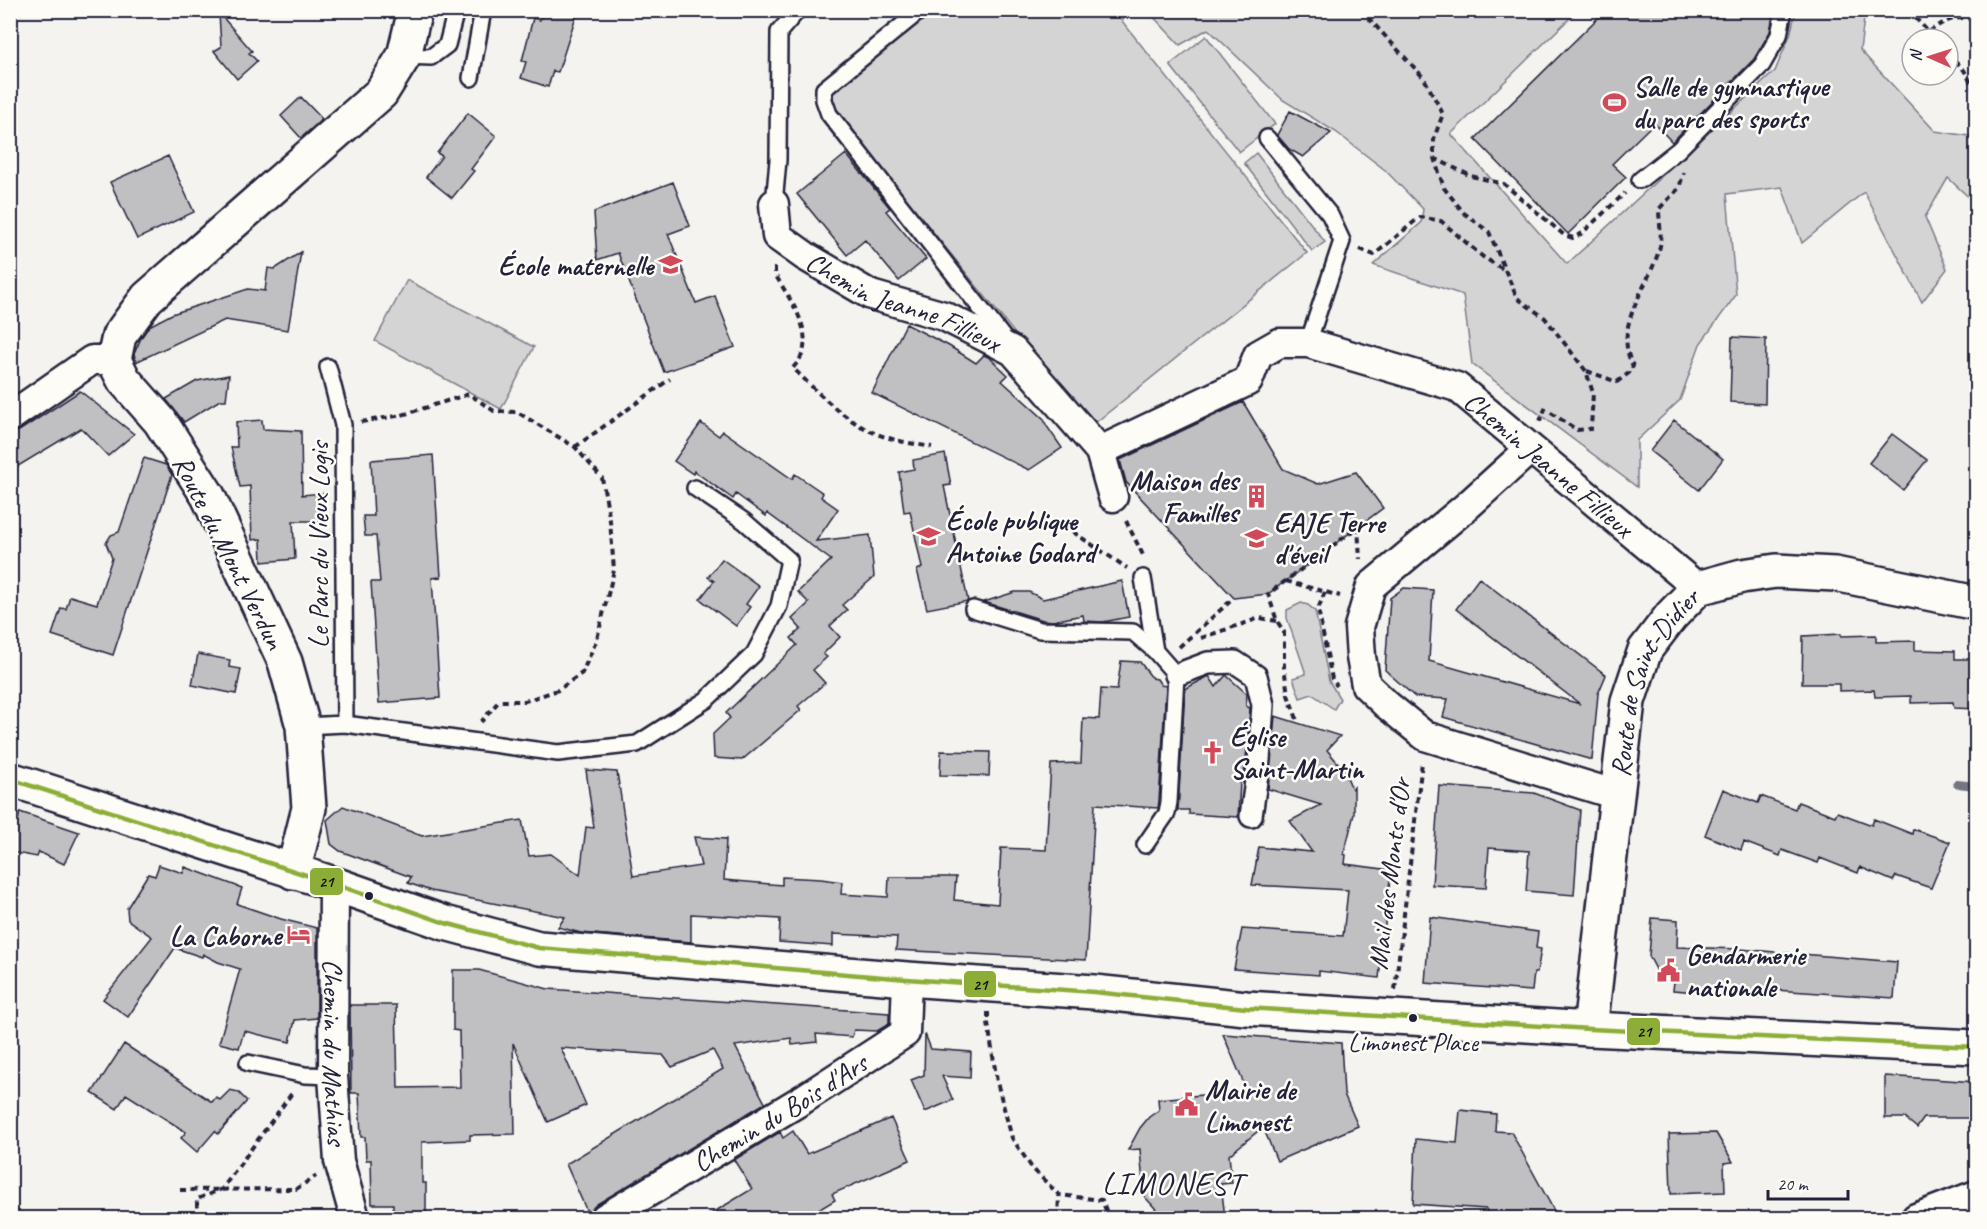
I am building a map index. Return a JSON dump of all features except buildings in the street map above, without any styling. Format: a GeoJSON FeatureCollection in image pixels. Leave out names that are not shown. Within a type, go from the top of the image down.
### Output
{"type":"FeatureCollection","features":[{"type":"Feature","properties":{"kind":"main road"},"geometry":{"type":"LineString","coordinates":[[114,360],[119,336],[147,298],[381,93],[405,56],[415,10]]}},
{"type":"Feature","properties":{"kind":"main road","name":"Route du Mont Verdun"},"geometry":{"type":"LineString","coordinates":[[114,360],[124,380],[160,421],[208,496],[285,662],[303,726],[309,808],[293,872]]}},
{"type":"Feature","properties":{"kind":"main road","name":"Route de Saint-Didier"},"geometry":{"type":"LineString","coordinates":[[1590,1029],[1628,701],[1645,650],[1671,616],[1698,588],[1742,576],[1776,571],[1835,574],[1977,603]]}},
{"type":"Feature","properties":{"kind":"main road"},"geometry":{"type":"LineString","coordinates":[[10,779],[467,930],[539,948],[1094,992],[1246,1008],[1590,1029],[1977,1047]]}},
{"type":"Feature","properties":{"kind":"street","name":"Chemin Jeanne Fillieux"},"geometry":{"type":"LineString","coordinates":[[774,204],[777,236],[805,256],[871,295],[944,316],[1014,351],[1100,451],[1248,381],[1258,355],[1279,343],[1308,343],[1457,387],[1698,588]]}},
{"type":"Feature","properties":{"kind":"street"},"geometry":{"type":"LineString","coordinates":[[10,417],[92,360],[114,360]]}},
{"type":"Feature","properties":{"kind":"street"},"geometry":{"type":"LineString","coordinates":[[1530,450],[1371,586],[1359,627],[1366,685],[1425,736],[1617,795]]}},
{"type":"Feature","properties":{"kind":"street"},"geometry":{"type":"LineString","coordinates":[[1100,451],[1113,496]]}},
{"type":"Feature","properties":{"kind":"street"},"geometry":{"type":"LineString","coordinates":[[1176,675],[1208,663],[1235,662],[1256,676],[1263,705],[1259,760],[1251,816]]}},
{"type":"Feature","properties":{"kind":"street","name":"Chemin du Mathias"},"geometry":{"type":"LineString","coordinates":[[334,885],[319,1076],[354,1215]]}},
{"type":"Feature","properties":{"kind":"street","name":"Chemin du Bois d'Ars"},"geometry":{"type":"LineString","coordinates":[[613,1216],[805,1098],[905,1033],[907,978]]}},
{"type":"Feature","properties":{"kind":"street"},"geometry":{"type":"LineString","coordinates":[[1916,1218],[1977,1195]]}},
{"type":"Feature","properties":{"kind":"lane"},"geometry":{"type":"LineString","coordinates":[[405,56],[431,57],[447,45],[456,10]]}},
{"type":"Feature","properties":{"kind":"lane"},"geometry":{"type":"LineString","coordinates":[[471,78],[483,10]]}},
{"type":"Feature","properties":{"kind":"lane"},"geometry":{"type":"LineString","coordinates":[[774,204],[778,160],[779,32],[798,10]]}},
{"type":"Feature","properties":{"kind":"lane"},"geometry":{"type":"LineString","coordinates":[[921,10],[824,88],[824,100],[829,114],[1014,351]]}},
{"type":"Feature","properties":{"kind":"lane"},"geometry":{"type":"LineString","coordinates":[[1640,180],[1678,150],[1762,65],[1779,35],[1784,10]]}},
{"type":"Feature","properties":{"kind":"lane"},"geometry":{"type":"LineString","coordinates":[[1267,138],[1330,215],[1342,241],[1308,343]]}},
{"type":"Feature","properties":{"kind":"lane","name":"Le Parc du Vieux Logis"},"geometry":{"type":"LineString","coordinates":[[328,367],[343,425],[345,724]]}},
{"type":"Feature","properties":{"kind":"lane"},"geometry":{"type":"LineString","coordinates":[[303,726],[345,724],[558,753],[637,744],[706,700],[754,654],[778,606],[789,560],[744,521],[694,488]]}},
{"type":"Feature","properties":{"kind":"lane"},"geometry":{"type":"LineString","coordinates":[[1143,579],[1155,651]]}},
{"type":"Feature","properties":{"kind":"lane"},"geometry":{"type":"LineString","coordinates":[[973,609],[1040,630],[1133,632],[1155,651],[1176,675],[1167,813],[1145,845]]}},
{"type":"Feature","properties":{"kind":"lane"},"geometry":{"type":"LineString","coordinates":[[248,1063],[319,1076]]}},
{"type":"Feature","properties":{"kind":"path"},"geometry":{"type":"LineString","coordinates":[[1361,10],[1362,14],[1424,78],[1443,114],[1434,138],[1434,158],[1444,188],[1464,213],[1489,232],[1517,298],[1545,318],[1586,371],[1593,393],[1591,429],[1577,430],[1545,409],[1530,450]]}},
{"type":"Feature","properties":{"kind":"path"},"geometry":{"type":"LineString","coordinates":[[1451,10],[1498,17],[1512,10]]}},
{"type":"Feature","properties":{"kind":"path"},"geometry":{"type":"LineString","coordinates":[[1908,10],[1924,27]]}},
{"type":"Feature","properties":{"kind":"path"},"geometry":{"type":"LineString","coordinates":[[1936,27],[1954,18],[1977,20]]}},
{"type":"Feature","properties":{"kind":"path"},"geometry":{"type":"LineString","coordinates":[[1960,66],[1977,92]]}},
{"type":"Feature","properties":{"kind":"path"},"geometry":{"type":"LineString","coordinates":[[1586,371],[1617,382],[1629,373],[1633,366],[1627,354],[1628,324],[1660,246],[1659,209],[1679,188],[1686,167],[1678,150]]}},
{"type":"Feature","properties":{"kind":"path"},"geometry":{"type":"LineString","coordinates":[[1434,158],[1471,176],[1504,183],[1564,235],[1573,238],[1581,234],[1640,180]]}},
{"type":"Feature","properties":{"kind":"path"},"geometry":{"type":"LineString","coordinates":[[1342,241],[1374,255],[1420,218],[1441,221],[1483,257],[1506,271]]}},
{"type":"Feature","properties":{"kind":"path"},"geometry":{"type":"LineString","coordinates":[[777,236],[775,274],[800,317],[805,336],[803,353],[793,368],[821,396],[876,434],[932,447]]}},
{"type":"Feature","properties":{"kind":"path"},"geometry":{"type":"LineString","coordinates":[[575,447],[670,379]]}},
{"type":"Feature","properties":{"kind":"path"},"geometry":{"type":"LineString","coordinates":[[343,425],[402,415],[469,394],[494,411],[517,412],[575,447],[602,478],[610,521],[614,570],[597,639],[582,673],[558,690],[525,701],[499,701],[465,741]]}},
{"type":"Feature","properties":{"kind":"path"},"geometry":{"type":"LineString","coordinates":[[1064,526],[1143,579],[1145,559],[1113,496]]}},
{"type":"Feature","properties":{"kind":"path"},"geometry":{"type":"LineString","coordinates":[[1297,719],[1288,695],[1284,667],[1284,632],[1268,594],[1358,527],[1361,573],[1371,586]]}},
{"type":"Feature","properties":{"kind":"path"},"geometry":{"type":"LineString","coordinates":[[1285,581],[1343,597]]}},
{"type":"Feature","properties":{"kind":"path"},"geometry":{"type":"LineString","coordinates":[[1325,592],[1318,609],[1332,679],[1338,688]]}},
{"type":"Feature","properties":{"kind":"path"},"geometry":{"type":"LineString","coordinates":[[1234,598],[1179,647],[1260,618],[1278,621]]}},
{"type":"Feature","properties":{"kind":"path","name":"Mail des Monts d'Or"},"geometry":{"type":"LineString","coordinates":[[1392,1017],[1425,736]]}},
{"type":"Feature","properties":{"kind":"path"},"geometry":{"type":"LineString","coordinates":[[988,984],[988,1023],[997,1082],[1012,1138],[1032,1168],[1059,1194],[1102,1200],[1109,1218]]}},
{"type":"Feature","properties":{"kind":"path"},"geometry":{"type":"LineString","coordinates":[[197,1218],[197,1199],[222,1189],[319,1076]]}},
{"type":"Feature","properties":{"kind":"path"},"geometry":{"type":"LineString","coordinates":[[180,1190],[296,1189],[339,1161]]}},
{"type":"Feature","properties":{"kind":"path"},"geometry":{"type":"LineString","coordinates":[[1058,1218],[1059,1194]]}},
{"type":"Feature","properties":{"kind":"shaded area"},"geometry":{"type":"Polygon","coordinates":[[[929,11],[1114,11],[1307,253],[1090,427],[823,95],[929,11]]]}},
{"type":"Feature","properties":{"kind":"shaded area"},"geometry":{"type":"Polygon","coordinates":[[[1148,11],[1577,11],[1451,134],[1567,264],[1775,71],[1790,35],[1796,11],[1865,11],[1860,50],[1935,131],[1976,137],[1976,204],[1948,178],[1925,217],[1947,269],[1922,302],[1864,192],[1802,243],[1782,187],[1727,194],[1736,295],[1700,344],[1680,400],[1637,440],[1637,487],[1472,364],[1463,295],[1373,265],[1421,223],[1423,209],[1385,170],[1336,132],[1283,100],[1208,29],[1180,45],[1148,11]]]}},
{"type":"Feature","properties":{"kind":"shaded area"},"geometry":{"type":"Polygon","coordinates":[[[1206,36],[1275,124],[1239,152],[1170,65],[1206,36]]]}},
{"type":"Feature","properties":{"kind":"shaded area"},"geometry":{"type":"Polygon","coordinates":[[[1256,153],[1325,242],[1312,251],[1244,163],[1256,153]]]}},
{"type":"Feature","properties":{"kind":"shaded area"},"geometry":{"type":"Polygon","coordinates":[[[407,280],[534,347],[501,409],[375,341],[407,280]]]}},
{"type":"Feature","properties":{"kind":"shaded area"},"geometry":{"type":"Polygon","coordinates":[[[1301,603],[1315,611],[1329,681],[1340,699],[1334,709],[1312,694],[1300,698],[1293,678],[1306,674],[1287,618],[1287,610],[1301,603]]]}},
{"type":"Feature","properties":{"kind":"waterway"},"geometry":{"type":"LineString","coordinates":[[1957,784],[1976,786]]}},
{"type":"Feature","properties":{"kind":"transit line","name":"21"},"geometry":{"type":"LineString","coordinates":[[10,779],[334,884],[445,923],[539,948],[907,979],[1094,992],[1246,1008],[1590,1029],[1976,1047]]}},
{"type":"Feature","properties":{"kind":"place","name":"Salle de gymnastique du parc des sports"},"geometry":{"type":"Point","coordinates":[1615,102]}},
{"type":"Feature","properties":{"kind":"place","name":"École maternelle"},"geometry":{"type":"Point","coordinates":[671,265]}},
{"type":"Feature","properties":{"kind":"place","name":"Maison des Familles"},"geometry":{"type":"Point","coordinates":[1256,496]}},
{"type":"Feature","properties":{"kind":"place","name":"École publique Antoine Godard"},"geometry":{"type":"Point","coordinates":[928,536]}},
{"type":"Feature","properties":{"kind":"place","name":"EAJE Terre d'éveil"},"geometry":{"type":"Point","coordinates":[1256,538]}},
{"type":"Feature","properties":{"kind":"place","name":"Église Saint-Martin"},"geometry":{"type":"Point","coordinates":[1212,752]}},
{"type":"Feature","properties":{"kind":"place","name":"La Caborne"},"geometry":{"type":"Point","coordinates":[299,935]}},
{"type":"Feature","properties":{"kind":"place","name":"Gendarmerie nationale"},"geometry":{"type":"Point","coordinates":[1668,970]}},
{"type":"Feature","properties":{"kind":"place","name":"Limonest Place"},"geometry":{"type":"Point","coordinates":[1413,1018]}},
{"type":"Feature","properties":{"kind":"place","name":"Mairie de Limonest"},"geometry":{"type":"Point","coordinates":[1187,1105]}},
{"type":"Feature","properties":{"kind":"district","name":"LIMONEST"},"geometry":{"type":"Point","coordinates":[1173,1183]}}]}
